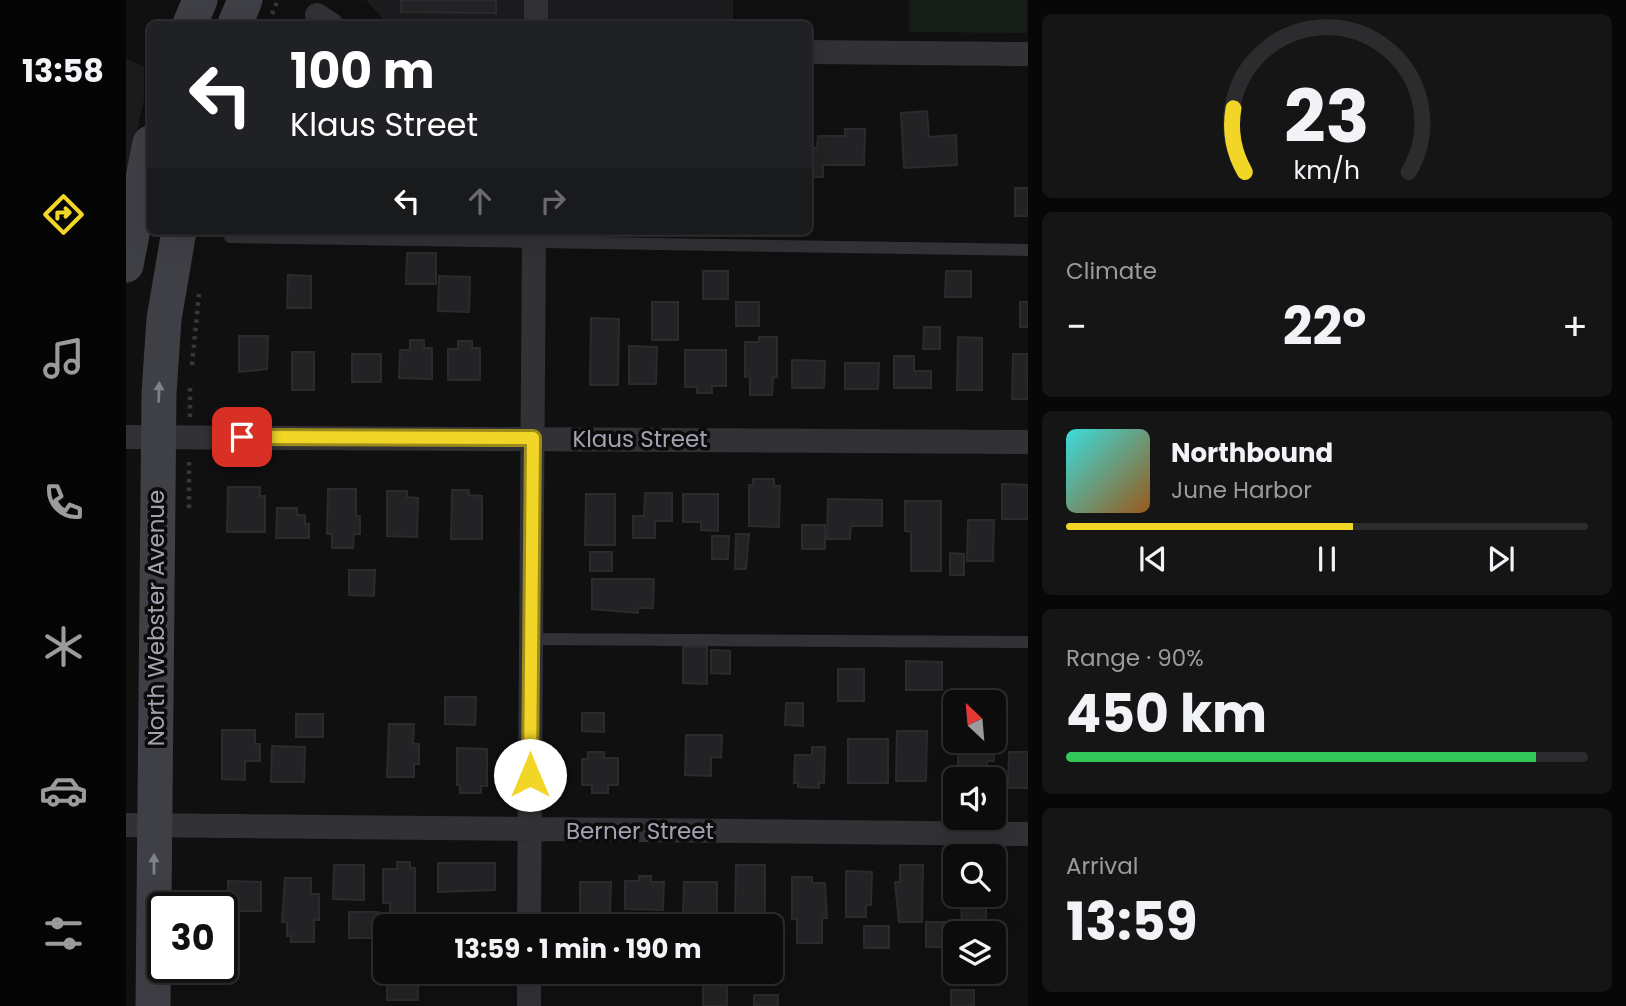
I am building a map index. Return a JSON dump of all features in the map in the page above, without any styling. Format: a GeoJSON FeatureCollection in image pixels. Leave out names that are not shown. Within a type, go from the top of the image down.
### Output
{"type":"FeatureCollection","features":[{"type":"Feature","properties":{"kind":"main road"},"geometry":{"type":"LineString","coordinates":[[191,21],[200,0]]}},
{"type":"Feature","properties":{"kind":"main road"},"geometry":{"type":"LineString","coordinates":[[236,21],[246,0]]}},
{"type":"Feature","properties":{"kind":"main road"},"geometry":{"type":"LineString","coordinates":[[126,265],[147,158]]}},
{"type":"Feature","properties":{"kind":"main road","name":"North Webster Avenue"},"geometry":{"type":"LineString","coordinates":[[153,1006],[140,825],[164,319],[178,235]]}},
{"type":"Feature","properties":{"kind":"street"},"geometry":{"type":"LineString","coordinates":[[536,0],[536,21]]}},
{"type":"Feature","properties":{"kind":"street"},"geometry":{"type":"LineString","coordinates":[[812,52],[1027,54]]}},
{"type":"Feature","properties":{"kind":"street"},"geometry":{"type":"LineString","coordinates":[[529,914],[534,237]]}},
{"type":"Feature","properties":{"kind":"street","name":"Klaus Street"},"geometry":{"type":"LineString","coordinates":[[158,437],[1027,442]]}},
{"type":"Feature","properties":{"kind":"street","name":"Berner Street"},"geometry":{"type":"LineString","coordinates":[[140,825],[1027,834]]}},
{"type":"Feature","properties":{"kind":"street"},"geometry":{"type":"LineString","coordinates":[[528,1006],[529,984]]}},
{"type":"Feature","properties":{"kind":"lane"},"geometry":{"type":"LineString","coordinates":[[230,237],[534,237],[1027,250]]}},
{"type":"Feature","properties":{"kind":"lane"},"geometry":{"type":"LineString","coordinates":[[531,639],[1027,642]]}},
{"type":"Feature","properties":{"kind":"path"},"geometry":{"type":"LineString","coordinates":[[188,520],[158,437],[192,361],[201,284]]}},
{"type":"Feature","properties":{"kind":"shaded area"},"geometry":{"type":"Polygon","coordinates":[[[366,0],[733,0],[733,21],[383,19],[366,0]]]}},
{"type":"Feature","properties":{"kind":"shaded area"},"geometry":{"type":"Polygon","coordinates":[[[909,0],[1027,0],[1027,33],[909,32],[909,0]]]}},
{"type":"Feature","properties":{"kind":"shaded area"},"geometry":{"type":"Polygon","coordinates":[[[126,58],[144,67],[144,100],[126,179],[126,58]]]}},
{"type":"Feature","properties":{"kind":"building"},"geometry":{"type":"Polygon","coordinates":[[[401,0],[496,0],[496,13],[401,12],[401,0]]]}},
{"type":"Feature","properties":{"kind":"building"},"geometry":{"type":"Polygon","coordinates":[[[927,111],[929,137],[956,135],[957,165],[904,168],[901,113],[927,111]]]}},
{"type":"Feature","properties":{"kind":"building"},"geometry":{"type":"Polygon","coordinates":[[[845,129],[865,129],[864,165],[823,165],[823,177],[812,177],[812,148],[817,148],[818,136],[845,136],[845,129]]]}},
{"type":"Feature","properties":{"kind":"building"},"geometry":{"type":"Polygon","coordinates":[[[1015,188],[1028,188],[1028,216],[1015,216],[1015,188]]]}},
{"type":"Feature","properties":{"kind":"building"},"geometry":{"type":"Polygon","coordinates":[[[407,253],[436,253],[436,284],[406,284],[407,253]]]}},
{"type":"Feature","properties":{"kind":"building"},"geometry":{"type":"Polygon","coordinates":[[[703,271],[728,271],[728,299],[703,299],[703,271]]]}},
{"type":"Feature","properties":{"kind":"building"},"geometry":{"type":"Polygon","coordinates":[[[946,271],[971,271],[971,297],[945,297],[946,271]]]}},
{"type":"Feature","properties":{"kind":"building"},"geometry":{"type":"Polygon","coordinates":[[[288,275],[311,276],[311,308],[287,308],[288,275]]]}},
{"type":"Feature","properties":{"kind":"building"},"geometry":{"type":"Polygon","coordinates":[[[439,276],[470,277],[469,312],[438,311],[439,276]]]}},
{"type":"Feature","properties":{"kind":"building"},"geometry":{"type":"Polygon","coordinates":[[[652,302],[678,302],[678,340],[652,340],[652,302]]]}},
{"type":"Feature","properties":{"kind":"building"},"geometry":{"type":"Polygon","coordinates":[[[736,302],[759,302],[759,326],[736,326],[736,302]]]}},
{"type":"Feature","properties":{"kind":"building"},"geometry":{"type":"Polygon","coordinates":[[[1020,302],[1028,302],[1028,327],[1020,327],[1020,302]]]}},
{"type":"Feature","properties":{"kind":"building"},"geometry":{"type":"Polygon","coordinates":[[[591,318],[619,319],[618,385],[590,385],[591,318]]]}},
{"type":"Feature","properties":{"kind":"building"},"geometry":{"type":"Polygon","coordinates":[[[924,327],[940,327],[940,349],[923,349],[924,327]]]}},
{"type":"Feature","properties":{"kind":"building"},"geometry":{"type":"Polygon","coordinates":[[[239,336],[268,336],[267,369],[239,372],[239,336]]]}},
{"type":"Feature","properties":{"kind":"building"},"geometry":{"type":"Polygon","coordinates":[[[759,337],[777,337],[777,377],[773,378],[772,395],[750,395],[750,376],[745,377],[745,342],[759,342],[759,337]]]}},
{"type":"Feature","properties":{"kind":"building"},"geometry":{"type":"Polygon","coordinates":[[[958,337],[982,338],[982,390],[957,390],[958,337]]]}},
{"type":"Feature","properties":{"kind":"building"},"geometry":{"type":"Polygon","coordinates":[[[410,340],[424,340],[424,348],[432,348],[432,379],[399,378],[400,350],[410,350],[410,340]]]}},
{"type":"Feature","properties":{"kind":"building"},"geometry":{"type":"Polygon","coordinates":[[[458,341],[472,341],[472,348],[480,348],[480,380],[448,380],[448,349],[458,349],[458,341]]]}},
{"type":"Feature","properties":{"kind":"building"},"geometry":{"type":"Polygon","coordinates":[[[629,346],[657,347],[656,384],[629,384],[629,346]]]}},
{"type":"Feature","properties":{"kind":"building"},"geometry":{"type":"Polygon","coordinates":[[[685,350],[726,350],[726,386],[712,386],[712,393],[697,393],[697,387],[685,387],[685,350]]]}},
{"type":"Feature","properties":{"kind":"building"},"geometry":{"type":"Polygon","coordinates":[[[292,352],[314,352],[314,390],[292,390],[292,352]]]}},
{"type":"Feature","properties":{"kind":"building"},"geometry":{"type":"Polygon","coordinates":[[[352,354],[381,354],[381,382],[352,382],[352,354]]]}},
{"type":"Feature","properties":{"kind":"building"},"geometry":{"type":"Polygon","coordinates":[[[1013,354],[1027,354],[1028,399],[1012,399],[1013,354]]]}},
{"type":"Feature","properties":{"kind":"building"},"geometry":{"type":"Polygon","coordinates":[[[894,356],[914,356],[914,371],[931,371],[931,388],[894,388],[894,356]]]}},
{"type":"Feature","properties":{"kind":"building"},"geometry":{"type":"Polygon","coordinates":[[[792,360],[825,361],[824,388],[792,388],[792,360]]]}},
{"type":"Feature","properties":{"kind":"building"},"geometry":{"type":"Polygon","coordinates":[[[845,363],[879,363],[878,389],[845,389],[845,363]]]}},
{"type":"Feature","properties":{"kind":"building"},"geometry":{"type":"Polygon","coordinates":[[[753,479],[774,479],[774,486],[780,486],[779,527],[749,526],[749,485],[753,485],[753,479]]]}},
{"type":"Feature","properties":{"kind":"building"},"geometry":{"type":"Polygon","coordinates":[[[1002,484],[1028,485],[1028,519],[1002,519],[1002,484]]]}},
{"type":"Feature","properties":{"kind":"building"},"geometry":{"type":"Polygon","coordinates":[[[228,487],[260,487],[260,496],[265,496],[265,532],[227,532],[228,487]]]}},
{"type":"Feature","properties":{"kind":"building"},"geometry":{"type":"Polygon","coordinates":[[[328,489],[356,489],[356,516],[360,516],[360,534],[354,534],[353,548],[332,548],[332,534],[327,534],[328,489]]]}},
{"type":"Feature","properties":{"kind":"building"},"geometry":{"type":"Polygon","coordinates":[[[452,490],[469,490],[469,495],[482,496],[482,539],[451,539],[452,490]]]}},
{"type":"Feature","properties":{"kind":"building"},"geometry":{"type":"Polygon","coordinates":[[[387,491],[407,491],[407,497],[418,498],[417,537],[387,536],[387,491]]]}},
{"type":"Feature","properties":{"kind":"building"},"geometry":{"type":"Polygon","coordinates":[[[645,493],[672,493],[672,521],[655,521],[655,538],[633,538],[633,516],[644,516],[645,493]]]}},
{"type":"Feature","properties":{"kind":"building"},"geometry":{"type":"Polygon","coordinates":[[[586,494],[615,494],[615,545],[585,545],[586,494]]]}},
{"type":"Feature","properties":{"kind":"building"},"geometry":{"type":"Polygon","coordinates":[[[683,494],[718,494],[718,531],[701,530],[701,522],[683,522],[683,494]]]}},
{"type":"Feature","properties":{"kind":"building"},"geometry":{"type":"Polygon","coordinates":[[[828,499],[882,500],[882,526],[851,526],[850,539],[827,539],[828,499]]]}},
{"type":"Feature","properties":{"kind":"building"},"geometry":{"type":"Polygon","coordinates":[[[905,501],[941,501],[941,571],[911,571],[911,532],[905,531],[905,501]]]}},
{"type":"Feature","properties":{"kind":"building"},"geometry":{"type":"Polygon","coordinates":[[[277,508],[297,508],[297,515],[305,515],[305,524],[309,524],[309,538],[276,538],[277,508]]]}},
{"type":"Feature","properties":{"kind":"building"},"geometry":{"type":"Polygon","coordinates":[[[968,520],[994,520],[993,561],[967,561],[968,520]]]}},
{"type":"Feature","properties":{"kind":"building"},"geometry":{"type":"Polygon","coordinates":[[[802,525],[825,525],[825,549],[802,549],[802,525]]]}},
{"type":"Feature","properties":{"kind":"building"},"geometry":{"type":"Polygon","coordinates":[[[736,534],[749,534],[746,569],[735,569],[736,534]]]}},
{"type":"Feature","properties":{"kind":"building"},"geometry":{"type":"Polygon","coordinates":[[[712,536],[729,536],[728,559],[712,559],[712,536]]]}},
{"type":"Feature","properties":{"kind":"building"},"geometry":{"type":"Polygon","coordinates":[[[590,552],[612,552],[612,571],[590,571],[590,552]]]}},
{"type":"Feature","properties":{"kind":"building"},"geometry":{"type":"Polygon","coordinates":[[[950,553],[964,554],[964,575],[950,575],[950,553]]]}},
{"type":"Feature","properties":{"kind":"building"},"geometry":{"type":"Polygon","coordinates":[[[349,570],[375,570],[374,596],[349,595],[349,570]]]}},
{"type":"Feature","properties":{"kind":"building"},"geometry":{"type":"Polygon","coordinates":[[[592,579],[654,579],[653,608],[638,608],[638,613],[592,609],[592,579]]]}},
{"type":"Feature","properties":{"kind":"building"},"geometry":{"type":"Polygon","coordinates":[[[683,647],[707,647],[707,684],[683,683],[683,647]]]}},
{"type":"Feature","properties":{"kind":"building"},"geometry":{"type":"Polygon","coordinates":[[[711,650],[730,651],[730,674],[711,673],[711,650]]]}},
{"type":"Feature","properties":{"kind":"building"},"geometry":{"type":"Polygon","coordinates":[[[906,661],[942,662],[942,690],[906,690],[906,661]]]}},
{"type":"Feature","properties":{"kind":"building"},"geometry":{"type":"Polygon","coordinates":[[[838,669],[864,669],[864,701],[838,701],[838,669]]]}},
{"type":"Feature","properties":{"kind":"building"},"geometry":{"type":"Polygon","coordinates":[[[445,697],[476,697],[475,725],[445,724],[445,697]]]}},
{"type":"Feature","properties":{"kind":"building"},"geometry":{"type":"Polygon","coordinates":[[[786,703],[803,703],[803,726],[785,725],[786,703]]]}},
{"type":"Feature","properties":{"kind":"building"},"geometry":{"type":"Polygon","coordinates":[[[582,713],[604,713],[604,732],[582,731],[582,713]]]}},
{"type":"Feature","properties":{"kind":"building"},"geometry":{"type":"Polygon","coordinates":[[[296,714],[323,714],[323,737],[296,737],[296,714]]]}},
{"type":"Feature","properties":{"kind":"building"},"geometry":{"type":"Polygon","coordinates":[[[389,724],[414,724],[413,744],[419,744],[419,764],[414,764],[414,777],[387,777],[389,724]]]}},
{"type":"Feature","properties":{"kind":"building"},"geometry":{"type":"Polygon","coordinates":[[[222,730],[255,730],[255,744],[260,744],[260,761],[245,761],[245,780],[222,779],[222,730]]]}},
{"type":"Feature","properties":{"kind":"building"},"geometry":{"type":"Polygon","coordinates":[[[897,731],[927,731],[926,781],[896,781],[897,731]]]}},
{"type":"Feature","properties":{"kind":"building"},"geometry":{"type":"Polygon","coordinates":[[[686,735],[722,735],[721,758],[711,757],[711,776],[685,775],[686,735]]]}},
{"type":"Feature","properties":{"kind":"building"},"geometry":{"type":"Polygon","coordinates":[[[848,739],[888,739],[888,783],[848,783],[848,739]]]}},
{"type":"Feature","properties":{"kind":"building"},"geometry":{"type":"Polygon","coordinates":[[[272,746],[305,747],[304,782],[271,782],[272,746]]]}},
{"type":"Feature","properties":{"kind":"building"},"geometry":{"type":"Polygon","coordinates":[[[812,747],[825,747],[824,783],[819,783],[819,788],[798,787],[798,783],[794,783],[795,755],[812,755],[812,747]]]}},
{"type":"Feature","properties":{"kind":"building"},"geometry":{"type":"Polygon","coordinates":[[[457,748],[487,749],[487,786],[481,786],[481,793],[460,793],[460,785],[457,785],[457,748]]]}},
{"type":"Feature","properties":{"kind":"building"},"geometry":{"type":"Polygon","coordinates":[[[588,752],[604,752],[604,758],[618,758],[618,785],[608,785],[608,793],[592,793],[592,785],[582,785],[582,759],[588,759],[588,752]]]}},
{"type":"Feature","properties":{"kind":"building"},"geometry":{"type":"Polygon","coordinates":[[[1009,752],[1028,752],[1028,788],[1008,788],[1009,752]]]}},
{"type":"Feature","properties":{"kind":"building"},"geometry":{"type":"Polygon","coordinates":[[[958,753],[994,753],[994,761],[987,761],[987,767],[958,767],[958,753]]]}},
{"type":"Feature","properties":{"kind":"building"},"geometry":{"type":"Polygon","coordinates":[[[397,862],[410,862],[410,868],[415,868],[415,914],[390,914],[390,903],[383,903],[383,869],[397,869],[397,862]]]}},
{"type":"Feature","properties":{"kind":"building"},"geometry":{"type":"Polygon","coordinates":[[[438,863],[495,863],[495,890],[438,892],[438,863]]]}},
{"type":"Feature","properties":{"kind":"building"},"geometry":{"type":"Polygon","coordinates":[[[334,865],[364,865],[364,900],[333,899],[334,865]]]}},
{"type":"Feature","properties":{"kind":"building"},"geometry":{"type":"Polygon","coordinates":[[[736,865],[765,865],[765,914],[735,914],[736,865]]]}},
{"type":"Feature","properties":{"kind":"building"},"geometry":{"type":"Polygon","coordinates":[[[900,865],[923,865],[922,922],[899,922],[895,882],[900,882],[900,865]]]}},
{"type":"Feature","properties":{"kind":"building"},"geometry":{"type":"Polygon","coordinates":[[[846,871],[872,872],[871,905],[866,905],[866,917],[846,917],[846,871]]]}},
{"type":"Feature","properties":{"kind":"building"},"geometry":{"type":"Polygon","coordinates":[[[639,876],[651,876],[651,882],[664,882],[663,910],[625,909],[625,881],[639,881],[639,876]]]}},
{"type":"Feature","properties":{"kind":"building"},"geometry":{"type":"Polygon","coordinates":[[[792,877],[812,877],[812,883],[825,883],[827,918],[822,918],[822,943],[797,943],[797,919],[792,919],[792,877]]]}},
{"type":"Feature","properties":{"kind":"building"},"geometry":{"type":"Polygon","coordinates":[[[285,878],[311,878],[311,894],[319,894],[319,920],[314,920],[314,942],[291,942],[291,936],[287,936],[287,922],[282,922],[285,878]]]}},
{"type":"Feature","properties":{"kind":"building"},"geometry":{"type":"Polygon","coordinates":[[[228,881],[261,882],[261,911],[238,911],[238,892],[228,892],[228,881]]]}},
{"type":"Feature","properties":{"kind":"building"},"geometry":{"type":"Polygon","coordinates":[[[580,882],[611,882],[610,914],[580,914],[580,882]]]}},
{"type":"Feature","properties":{"kind":"building"},"geometry":{"type":"Polygon","coordinates":[[[684,882],[717,882],[717,913],[683,913],[684,882]]]}},
{"type":"Feature","properties":{"kind":"building"},"geometry":{"type":"Polygon","coordinates":[[[962,907],[986,907],[986,921],[961,921],[962,907]]]}},
{"type":"Feature","properties":{"kind":"building"},"geometry":{"type":"Polygon","coordinates":[[[349,912],[378,912],[373,914],[373,938],[349,938],[349,912]]]}},
{"type":"Feature","properties":{"kind":"building"},"geometry":{"type":"Polygon","coordinates":[[[926,922],[943,922],[943,947],[926,947],[926,922]]]}},
{"type":"Feature","properties":{"kind":"building"},"geometry":{"type":"Polygon","coordinates":[[[864,926],[889,926],[889,948],[864,948],[864,926]]]}},
{"type":"Feature","properties":{"kind":"building"},"geometry":{"type":"Polygon","coordinates":[[[387,984],[418,984],[418,1000],[387,1000],[387,984]]]}},
{"type":"Feature","properties":{"kind":"building"},"geometry":{"type":"Polygon","coordinates":[[[703,984],[727,984],[727,1006],[703,1006],[703,984]]]}},
{"type":"Feature","properties":{"kind":"building"},"geometry":{"type":"Polygon","coordinates":[[[951,990],[974,990],[974,1006],[951,1006],[951,990]]]}},
{"type":"Feature","properties":{"kind":"building"},"geometry":{"type":"Polygon","coordinates":[[[754,995],[778,995],[778,1006],[754,1006],[754,995]]]}},
{"type":"Feature","properties":{"kind":"route"},"geometry":{"type":"LineString","coordinates":[[242,437],[533,438],[530,775]]}}]}
